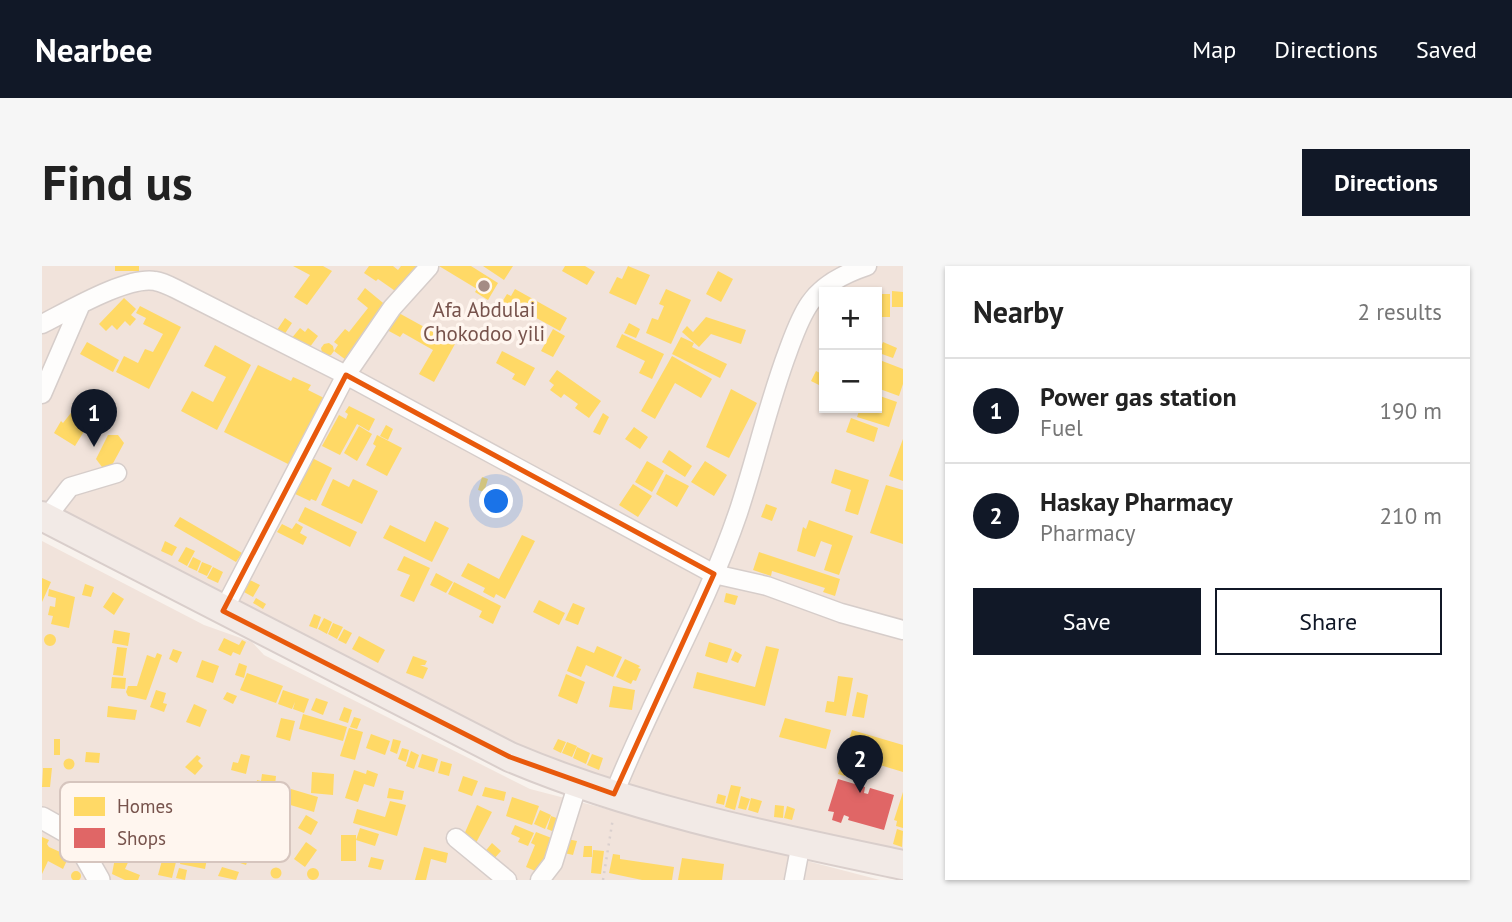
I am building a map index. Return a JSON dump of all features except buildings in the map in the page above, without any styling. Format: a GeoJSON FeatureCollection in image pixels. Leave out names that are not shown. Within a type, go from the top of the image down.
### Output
{"type":"FeatureCollection","features":[{"type":"Feature","properties":{"kind":"highway"},"geometry":{"type":"LineString","coordinates":[[44,517],[510,757],[560,778],[695,819],[903,865]]}},
{"type":"Feature","properties":{"kind":"street"},"geometry":{"type":"LineString","coordinates":[[614,794],[628,758],[714,574],[738,512],[779,376],[810,301],[830,283],[867,266]]}},
{"type":"Feature","properties":{"kind":"street"},"geometry":{"type":"LineString","coordinates":[[223,611],[346,376],[392,308],[429,267]]}},
{"type":"Feature","properties":{"kind":"street"},"geometry":{"type":"LineString","coordinates":[[42,324],[132,282],[155,281],[176,289],[346,376],[714,574],[767,586],[841,613],[903,630]]}},
{"type":"Feature","properties":{"kind":"street"},"geometry":{"type":"LineString","coordinates":[[42,394],[81,304]]}},
{"type":"Feature","properties":{"kind":"street"},"geometry":{"type":"LineString","coordinates":[[44,517],[70,487],[117,473]]}},
{"type":"Feature","properties":{"kind":"street"},"geometry":{"type":"LineString","coordinates":[[540,880],[553,863],[578,783]]}},
{"type":"Feature","properties":{"kind":"street"},"geometry":{"type":"LineString","coordinates":[[42,818],[60,828]]}},
{"type":"Feature","properties":{"kind":"street"},"geometry":{"type":"LineString","coordinates":[[456,838],[507,880]]}},
{"type":"Feature","properties":{"kind":"street"},"geometry":{"type":"LineString","coordinates":[[794,880],[801,844]]}},
{"type":"Feature","properties":{"kind":"street"},"geometry":{"type":"LineString","coordinates":[[89,862],[99,880]]}},
{"type":"Feature","properties":{"kind":"path"},"geometry":{"type":"LineString","coordinates":[[603,880],[612,830],[614,794]]}},
{"type":"Feature","properties":{"kind":"highlighted area"},"geometry":{"type":"Polygon","coordinates":[[[346,375],[714,574],[614,794],[510,757],[223,611],[346,375]]]}},
{"type":"Feature","properties":{"kind":"shaded area"},"geometry":{"type":"Polygon","coordinates":[[[42,266],[903,266],[903,862],[668,809],[530,758],[42,511],[42,266]]]}},
{"type":"Feature","properties":{"kind":"shaded area"},"geometry":{"type":"Polygon","coordinates":[[[42,541],[204,625],[252,642],[264,655],[530,789],[880,880],[42,880],[42,541]]]}},
{"type":"Feature","properties":{"kind":"place","name":"Afa Abdulai Chokodoo yili"},"geometry":{"type":"Point","coordinates":[484,286]}},
{"type":"Feature","properties":{"kind":"place","name":"Power gas station"},"geometry":{"type":"Point","coordinates":[94,447]}},
{"type":"Feature","properties":{"kind":"place","name":"Haskay Pharmacy"},"geometry":{"type":"Point","coordinates":[860,793]}}]}
